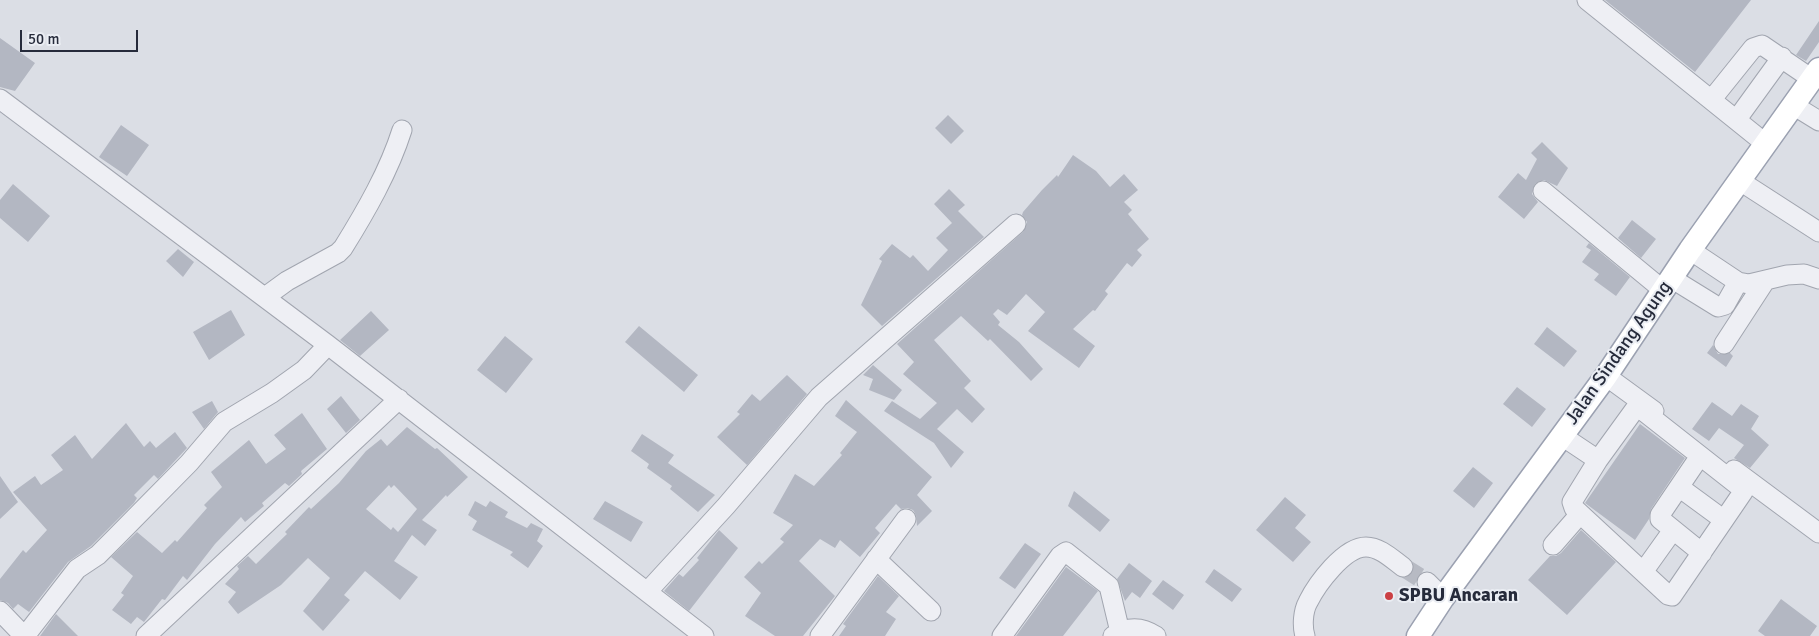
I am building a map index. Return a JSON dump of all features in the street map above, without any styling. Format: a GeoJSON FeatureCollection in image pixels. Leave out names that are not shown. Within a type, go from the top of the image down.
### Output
{"type":"FeatureCollection","features":[{"type":"Feature","properties":{"kind":"main road","name":"Jalan Sindang Agung"},"geometry":{"type":"LineString","coordinates":[[1418,636],[1443,598],[1606,376],[1690,250],[1816,74]]}},
{"type":"Feature","properties":{"kind":"street"},"geometry":{"type":"LineString","coordinates":[[1588,0],[1766,144]]}},
{"type":"Feature","properties":{"kind":"street"},"geometry":{"type":"LineString","coordinates":[[1712,99],[1757,46],[1762,44],[1782,57],[1816,74]]}},
{"type":"Feature","properties":{"kind":"street"},"geometry":{"type":"LineString","coordinates":[[1737,119],[1782,57]]}},
{"type":"Feature","properties":{"kind":"street"},"geometry":{"type":"LineString","coordinates":[[0,99],[399,399],[704,636]]}},
{"type":"Feature","properties":{"kind":"street"},"geometry":{"type":"LineString","coordinates":[[1793,105],[1819,121]]}},
{"type":"Feature","properties":{"kind":"street"},"geometry":{"type":"LineString","coordinates":[[265,297],[287,281],[332,257],[343,248],[392,158],[402,130]]}},
{"type":"Feature","properties":{"kind":"street"},"geometry":{"type":"LineString","coordinates":[[1740,182],[1819,232]]}},
{"type":"Feature","properties":{"kind":"street"},"geometry":{"type":"LineString","coordinates":[[1543,191],[1667,284],[1718,307],[1725,305],[1738,282]]}},
{"type":"Feature","properties":{"kind":"street"},"geometry":{"type":"LineString","coordinates":[[647,592],[726,506],[819,397],[1016,224]]}},
{"type":"Feature","properties":{"kind":"street"},"geometry":{"type":"LineString","coordinates":[[1690,250],[1738,282],[1749,284],[1787,275],[1804,274],[1819,280]]}},
{"type":"Feature","properties":{"kind":"street"},"geometry":{"type":"LineString","coordinates":[[1724,344],[1764,281]]}},
{"type":"Feature","properties":{"kind":"street"},"geometry":{"type":"LineString","coordinates":[[0,611],[25,636],[77,569],[98,555],[115,538],[189,463],[224,422],[272,393],[304,370],[328,345]]}},
{"type":"Feature","properties":{"kind":"street"},"geometry":{"type":"LineString","coordinates":[[1606,376],[1819,533]]}},
{"type":"Feature","properties":{"kind":"street"},"geometry":{"type":"LineString","coordinates":[[146,636],[262,530],[399,399]]}},
{"type":"Feature","properties":{"kind":"street"},"geometry":{"type":"LineString","coordinates":[[1638,409],[1700,456],[1742,490],[1742,495],[1672,596],[1668,595],[1580,514],[1572,506],[1572,499],[1633,411],[1638,409]]}},
{"type":"Feature","properties":{"kind":"street"},"geometry":{"type":"LineString","coordinates":[[1562,436],[1598,460]]}},
{"type":"Feature","properties":{"kind":"street"},"geometry":{"type":"LineString","coordinates":[[1700,456],[1660,515],[1663,523],[1702,553]]}},
{"type":"Feature","properties":{"kind":"street"},"geometry":{"type":"LineString","coordinates":[[1679,487],[1724,520]]}},
{"type":"Feature","properties":{"kind":"street"},"geometry":{"type":"LineString","coordinates":[[1553,545],[1580,514]]}},
{"type":"Feature","properties":{"kind":"street"},"geometry":{"type":"LineString","coordinates":[[820,636],[906,519]]}},
{"type":"Feature","properties":{"kind":"street"},"geometry":{"type":"LineString","coordinates":[[1643,572],[1673,530]]}},
{"type":"Feature","properties":{"kind":"street"},"geometry":{"type":"LineString","coordinates":[[1305,636],[1302,628],[1307,603],[1328,573],[1347,552],[1364,547],[1378,549],[1403,566]]}},
{"type":"Feature","properties":{"kind":"street"},"geometry":{"type":"LineString","coordinates":[[1002,636],[1060,556],[1066,552],[1106,581],[1111,591],[1116,634],[1133,627],[1148,631],[1156,636]]}},
{"type":"Feature","properties":{"kind":"street"},"geometry":{"type":"LineString","coordinates":[[876,560],[930,611]]}},
{"type":"Feature","properties":{"kind":"street"},"geometry":{"type":"LineString","coordinates":[[1427,582],[1443,598]]}},
{"type":"Feature","properties":{"kind":"building"},"geometry":{"type":"Polygon","coordinates":[[[1605,0],[1751,0],[1695,72],[1605,0]]]}},
{"type":"Feature","properties":{"kind":"building"},"geometry":{"type":"Polygon","coordinates":[[[1819,21],[1819,42],[1806,61],[1796,55],[1819,21]]]}},
{"type":"Feature","properties":{"kind":"building"},"geometry":{"type":"Polygon","coordinates":[[[0,38],[35,63],[15,91],[0,87],[0,38]]]}},
{"type":"Feature","properties":{"kind":"building"},"geometry":{"type":"Polygon","coordinates":[[[948,115],[964,131],[951,144],[935,128],[948,115]]]}},
{"type":"Feature","properties":{"kind":"building"},"geometry":{"type":"Polygon","coordinates":[[[121,125],[149,145],[127,176],[99,157],[121,125]]]}},
{"type":"Feature","properties":{"kind":"building"},"geometry":{"type":"Polygon","coordinates":[[[1542,142],[1568,168],[1557,186],[1544,180],[1535,184],[1532,194],[1538,202],[1524,219],[1498,197],[1518,173],[1526,180],[1537,159],[1531,153],[1542,142]]]}},
{"type":"Feature","properties":{"kind":"building"},"geometry":{"type":"Polygon","coordinates":[[[1073,155],[1096,171],[1110,187],[1124,174],[1138,190],[1124,202],[1132,210],[1128,214],[1149,239],[1137,250],[1142,255],[1132,267],[1127,263],[1105,291],[1108,294],[1095,311],[1093,310],[1073,329],[1095,346],[1079,368],[1028,331],[1045,312],[1026,294],[1007,315],[998,309],[993,314],[1000,322],[998,325],[1019,342],[1043,369],[1031,381],[990,339],[988,341],[961,316],[934,340],[971,381],[964,388],[985,409],[972,423],[957,409],[937,429],[964,452],[951,468],[934,443],[884,411],[892,401],[920,419],[937,403],[903,374],[914,362],[897,344],[1023,232],[1027,222],[1022,215],[1023,212],[1057,175],[1058,177],[1073,155]]]}},
{"type":"Feature","properties":{"kind":"building"},"geometry":{"type":"Polygon","coordinates":[[[13,184],[50,216],[28,242],[0,218],[0,200],[13,184]]]}},
{"type":"Feature","properties":{"kind":"building"},"geometry":{"type":"Polygon","coordinates":[[[949,189],[965,205],[958,211],[984,237],[882,326],[861,305],[882,261],[879,259],[892,244],[910,258],[913,255],[928,271],[948,250],[936,238],[952,223],[934,204],[949,189]]]}},
{"type":"Feature","properties":{"kind":"building"},"geometry":{"type":"Polygon","coordinates":[[[1632,220],[1656,239],[1641,258],[1618,238],[1632,220]]]}},
{"type":"Feature","properties":{"kind":"building"},"geometry":{"type":"Polygon","coordinates":[[[1589,243],[1630,277],[1616,296],[1594,280],[1599,274],[1582,262],[1591,250],[1586,247],[1589,243]]]}},
{"type":"Feature","properties":{"kind":"building"},"geometry":{"type":"Polygon","coordinates":[[[178,249],[194,262],[183,277],[166,261],[178,249]]]}},
{"type":"Feature","properties":{"kind":"building"},"geometry":{"type":"Polygon","coordinates":[[[231,310],[245,335],[209,360],[193,332],[231,310]]]}},
{"type":"Feature","properties":{"kind":"building"},"geometry":{"type":"Polygon","coordinates":[[[371,311],[389,330],[360,356],[340,340],[371,311]]]}},
{"type":"Feature","properties":{"kind":"building"},"geometry":{"type":"Polygon","coordinates":[[[639,326],[698,375],[684,392],[625,342],[639,326]]]}},
{"type":"Feature","properties":{"kind":"building"},"geometry":{"type":"Polygon","coordinates":[[[1547,327],[1577,351],[1564,367],[1534,344],[1547,327]]]}},
{"type":"Feature","properties":{"kind":"building"},"geometry":{"type":"Polygon","coordinates":[[[505,336],[533,359],[506,393],[477,370],[505,336]]]}},
{"type":"Feature","properties":{"kind":"building"},"geometry":{"type":"Polygon","coordinates":[[[1713,345],[1718,354],[1730,353],[1733,356],[1726,367],[1707,353],[1713,345]]]}},
{"type":"Feature","properties":{"kind":"building"},"geometry":{"type":"Polygon","coordinates":[[[873,365],[902,390],[894,400],[869,390],[873,379],[863,375],[873,365]]]}},
{"type":"Feature","properties":{"kind":"building"},"geometry":{"type":"Polygon","coordinates":[[[787,375],[807,394],[747,465],[717,437],[740,414],[737,412],[752,394],[760,401],[787,375]]]}},
{"type":"Feature","properties":{"kind":"building"},"geometry":{"type":"Polygon","coordinates":[[[1517,387],[1546,409],[1532,427],[1503,404],[1517,387]]]}},
{"type":"Feature","properties":{"kind":"building"},"geometry":{"type":"Polygon","coordinates":[[[341,396],[360,420],[346,433],[327,409],[341,396]]]}},
{"type":"Feature","properties":{"kind":"building"},"geometry":{"type":"Polygon","coordinates":[[[846,400],[932,477],[917,495],[932,511],[917,526],[916,515],[913,510],[901,509],[896,504],[875,528],[880,533],[860,557],[840,540],[835,548],[820,539],[799,561],[835,596],[803,636],[775,636],[745,616],[761,593],[744,577],[759,561],[762,564],[784,542],[780,539],[793,525],[773,513],[795,474],[814,486],[842,455],[840,453],[857,432],[835,416],[846,400]]]}},
{"type":"Feature","properties":{"kind":"building"},"geometry":{"type":"Polygon","coordinates":[[[212,401],[218,412],[204,429],[192,412],[212,401]]]}},
{"type":"Feature","properties":{"kind":"building"},"geometry":{"type":"Polygon","coordinates":[[[1712,402],[1732,416],[1741,404],[1759,416],[1751,429],[1769,445],[1750,468],[1734,458],[1744,445],[1719,428],[1709,441],[1692,429],[1712,402]]]}},
{"type":"Feature","properties":{"kind":"building"},"geometry":{"type":"Polygon","coordinates":[[[302,413],[327,449],[301,471],[302,474],[289,486],[285,483],[262,503],[264,506],[245,522],[241,517],[215,544],[187,580],[183,576],[165,600],[162,599],[144,622],[137,617],[131,624],[112,610],[124,595],[121,593],[133,576],[111,557],[137,532],[162,553],[175,540],[177,542],[207,508],[204,505],[222,487],[211,472],[249,440],[266,464],[286,449],[274,435],[302,413]]]}},
{"type":"Feature","properties":{"kind":"building"},"geometry":{"type":"Polygon","coordinates":[[[126,423],[144,447],[150,441],[156,448],[175,432],[187,448],[158,479],[154,475],[134,495],[137,498],[134,503],[91,546],[68,562],[29,612],[18,604],[13,609],[8,603],[0,600],[0,579],[23,550],[26,553],[47,530],[13,492],[35,476],[41,485],[63,470],[51,455],[75,435],[92,459],[126,423]]]}},
{"type":"Feature","properties":{"kind":"building"},"geometry":{"type":"Polygon","coordinates":[[[1640,424],[1685,458],[1651,509],[1649,519],[1635,540],[1585,503],[1640,424]]]}},
{"type":"Feature","properties":{"kind":"building"},"geometry":{"type":"Polygon","coordinates":[[[407,427],[435,449],[437,448],[468,477],[447,497],[446,495],[422,520],[437,530],[425,546],[412,535],[394,561],[418,577],[400,600],[365,571],[344,595],[350,600],[323,631],[303,611],[330,578],[308,558],[281,585],[238,614],[228,602],[236,592],[225,584],[239,569],[237,566],[248,556],[256,564],[287,534],[285,532],[309,507],[311,509],[339,483],[366,451],[381,439],[387,446],[407,427]],[[389,485],[366,509],[391,530],[393,527],[398,532],[417,509],[394,485],[391,488],[389,485]]]}},
{"type":"Feature","properties":{"kind":"building"},"geometry":{"type":"Polygon","coordinates":[[[642,434],[674,455],[668,463],[715,495],[698,512],[670,489],[672,486],[647,468],[649,464],[631,451],[642,434]]]}},
{"type":"Feature","properties":{"kind":"building"},"geometry":{"type":"Polygon","coordinates":[[[1473,467],[1493,483],[1474,508],[1453,491],[1473,467]]]}},
{"type":"Feature","properties":{"kind":"building"},"geometry":{"type":"Polygon","coordinates":[[[0,476],[18,502],[0,519],[0,476]]]}},
{"type":"Feature","properties":{"kind":"building"},"geometry":{"type":"Polygon","coordinates":[[[1074,491],[1110,520],[1100,532],[1068,506],[1074,491]]]}},
{"type":"Feature","properties":{"kind":"building"},"geometry":{"type":"Polygon","coordinates":[[[1285,497],[1306,515],[1295,528],[1311,542],[1293,562],[1256,530],[1285,497]]]}},
{"type":"Feature","properties":{"kind":"building"},"geometry":{"type":"Polygon","coordinates":[[[475,501],[486,507],[490,501],[508,512],[505,517],[527,528],[531,523],[543,529],[537,541],[543,546],[528,568],[510,555],[513,552],[472,530],[477,521],[468,515],[475,501]]]}},
{"type":"Feature","properties":{"kind":"building"},"geometry":{"type":"Polygon","coordinates":[[[605,501],[643,522],[631,542],[593,519],[605,501]]]}},
{"type":"Feature","properties":{"kind":"building"},"geometry":{"type":"Polygon","coordinates":[[[719,530],[738,548],[689,611],[664,591],[679,574],[683,577],[699,560],[697,558],[719,530]]]}},
{"type":"Feature","properties":{"kind":"building"},"geometry":{"type":"Polygon","coordinates":[[[1581,530],[1616,562],[1567,615],[1528,580],[1550,556],[1556,556],[1561,553],[1581,530]]]}},
{"type":"Feature","properties":{"kind":"building"},"geometry":{"type":"Polygon","coordinates":[[[1025,543],[1041,554],[1015,589],[999,578],[1025,543]]]}},
{"type":"Feature","properties":{"kind":"building"},"geometry":{"type":"Polygon","coordinates":[[[1129,563],[1152,581],[1140,598],[1132,592],[1125,601],[1117,579],[1129,563]]]}},
{"type":"Feature","properties":{"kind":"building"},"geometry":{"type":"Polygon","coordinates":[[[1066,567],[1098,591],[1063,636],[1016,636],[1066,567]]]}},
{"type":"Feature","properties":{"kind":"building"},"geometry":{"type":"Polygon","coordinates":[[[1214,569],[1242,589],[1232,602],[1205,582],[1214,569]]]}},
{"type":"Feature","properties":{"kind":"building"},"geometry":{"type":"Polygon","coordinates":[[[878,576],[899,596],[886,612],[896,619],[885,636],[839,636],[846,626],[843,624],[878,576]]]}},
{"type":"Feature","properties":{"kind":"building"},"geometry":{"type":"Polygon","coordinates":[[[1163,580],[1184,595],[1173,610],[1152,594],[1163,580]]]}},
{"type":"Feature","properties":{"kind":"building"},"geometry":{"type":"Polygon","coordinates":[[[1781,599],[1817,626],[1810,636],[1765,636],[1758,631],[1781,599]]]}},
{"type":"Feature","properties":{"kind":"building"},"geometry":{"type":"Polygon","coordinates":[[[56,614],[78,636],[40,636],[56,614]]]}},
{"type":"Feature","properties":{"kind":"tunnel"},"geometry":{"type":"LineString","coordinates":[[1403,567],[1427,582]]}},
{"type":"Feature","properties":{"kind":"place","name":"SPBU Ancaran"},"geometry":{"type":"Point","coordinates":[1389,596]}}]}
